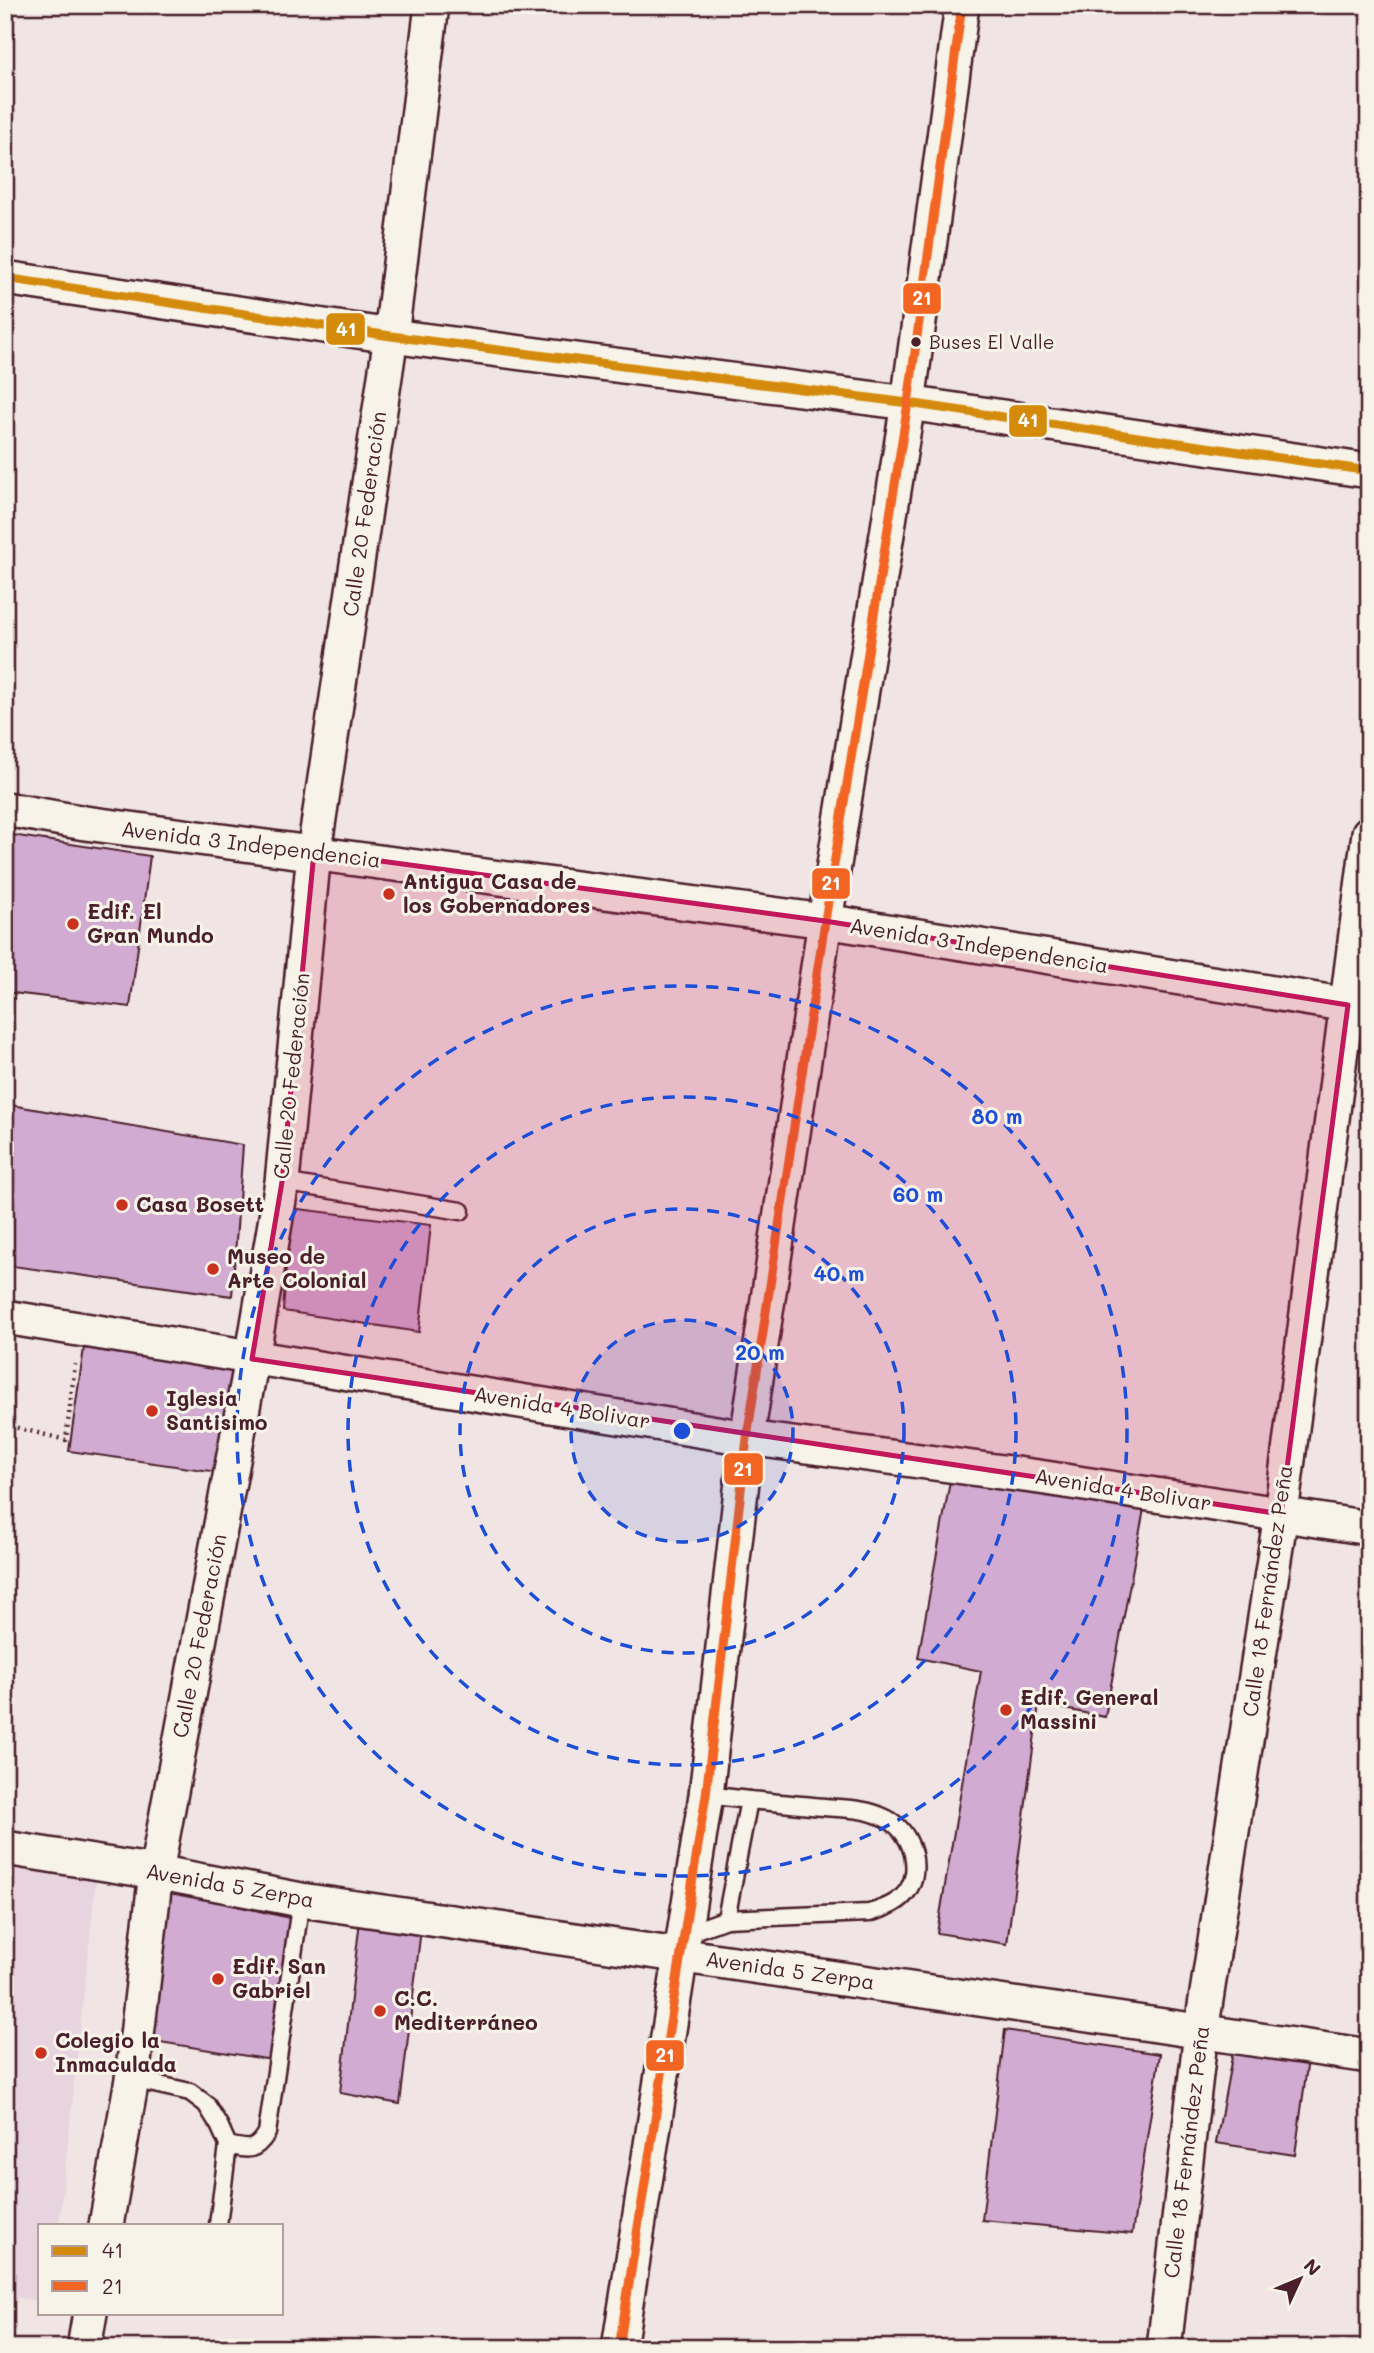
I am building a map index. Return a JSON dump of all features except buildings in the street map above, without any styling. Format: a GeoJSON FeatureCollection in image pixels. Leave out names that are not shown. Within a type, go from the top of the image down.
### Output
{"type":"FeatureCollection","features":[{"type":"Feature","properties":{"kind":"street","name":"Calle 20 Federación"},"geometry":{"type":"LineString","coordinates":[[106,2224],[132,2079],[156,1872],[252,1359],[282,1182],[314,852],[391,336],[432,5]]}},
{"type":"Feature","properties":{"kind":"street"},"geometry":{"type":"LineString","coordinates":[[619,2348],[706,1795],[747,1438],[825,921],[908,403],[962,5]]}},
{"type":"Feature","properties":{"kind":"street"},"geometry":{"type":"LineString","coordinates":[[5,278],[391,336],[908,403],[1369,471]]}},
{"type":"Feature","properties":{"kind":"street","name":"Avenida 3 Independencia"},"geometry":{"type":"LineString","coordinates":[[5,809],[85,823],[825,921],[1358,1007]]}},
{"type":"Feature","properties":{"kind":"street","name":"Calle 18 Fernández Peña"},"geometry":{"type":"LineString","coordinates":[[1164,2348],[1201,2032],[1358,1007],[1369,833]]}},
{"type":"Feature","properties":{"kind":"street","name":"Avenida 4 Bolivar"},"geometry":{"type":"LineString","coordinates":[[5,1317],[747,1438],[1039,1477],[1369,1528]]}},
{"type":"Feature","properties":{"kind":"street","name":"Avenida 5 Zerpa"},"geometry":{"type":"LineString","coordinates":[[5,1848],[156,1872],[301,1900],[683,1945],[961,1995],[1369,2056]]}},
{"type":"Feature","properties":{"kind":"street"},"geometry":{"type":"LineString","coordinates":[[84,2348],[90,2314]]}},
{"type":"Feature","properties":{"kind":"lane"},"geometry":{"type":"LineString","coordinates":[[282,1182],[461,1211]]}},
{"type":"Feature","properties":{"kind":"lane"},"geometry":{"type":"LineString","coordinates":[[683,1945],[726,1919],[869,1913],[891,1907],[908,1892],[914,1877],[915,1858],[904,1832],[884,1817],[859,1810],[706,1795]]}},
{"type":"Feature","properties":{"kind":"lane"},"geometry":{"type":"LineString","coordinates":[[726,1919],[749,1800]]}},
{"type":"Feature","properties":{"kind":"lane"},"geometry":{"type":"LineString","coordinates":[[228,2145],[247,2150],[259,2145],[267,2133],[301,1900]]}},
{"type":"Feature","properties":{"kind":"lane"},"geometry":{"type":"LineString","coordinates":[[132,2079],[190,2092],[206,2104],[228,2145],[218,2224]]}},
{"type":"Feature","properties":{"kind":"path"},"geometry":{"type":"LineString","coordinates":[[5,7],[10,5]]}},
{"type":"Feature","properties":{"kind":"path"},"geometry":{"type":"LineString","coordinates":[[10,1426],[66,1440],[79,1329]]}},
{"type":"Feature","properties":{"kind":"highlighted area"},"geometry":{"type":"Polygon","coordinates":[[[314,852],[825,921],[1348,1005],[1281,1514],[252,1359],[282,1182],[314,852]]]}},
{"type":"Feature","properties":{"kind":"shaded area","name":"Colegio la Inmaculada"},"geometry":{"type":"Polygon","coordinates":[[[5,1865],[96,1880],[59,2224],[38,2224],[38,2301],[5,2296],[5,1865]]]}},
{"type":"Feature","properties":{"kind":"transit line","name":"21"},"geometry":{"type":"LineString","coordinates":[[619,2348],[706,1795],[747,1438],[825,921],[908,403],[962,5]]}},
{"type":"Feature","properties":{"kind":"transit line","name":"41"},"geometry":{"type":"LineString","coordinates":[[5,278],[391,336],[908,403],[1369,471]]}},
{"type":"Feature","properties":{"kind":"place","name":"Buses El Valle"},"geometry":{"type":"Point","coordinates":[916,342]}},
{"type":"Feature","properties":{"kind":"place","name":"Antigua Casa de los Gobernadores"},"geometry":{"type":"Point","coordinates":[389,894]}},
{"type":"Feature","properties":{"kind":"place","name":"Edif. El Gran Mundo"},"geometry":{"type":"Point","coordinates":[73,924]}},
{"type":"Feature","properties":{"kind":"place","name":"Casa Bosett"},"geometry":{"type":"Point","coordinates":[122,1205]}},
{"type":"Feature","properties":{"kind":"place","name":"Museo de Arte Colonial"},"geometry":{"type":"Point","coordinates":[213,1269]}},
{"type":"Feature","properties":{"kind":"place","name":"Iglesia Santisimo"},"geometry":{"type":"Point","coordinates":[152,1411]}},
{"type":"Feature","properties":{"kind":"place","name":"Edif. General Massini"},"geometry":{"type":"Point","coordinates":[1006,1710]}},
{"type":"Feature","properties":{"kind":"place","name":"Edif. San Gabriel"},"geometry":{"type":"Point","coordinates":[218,1979]}},
{"type":"Feature","properties":{"kind":"place","name":"C.C. Mediterráneo"},"geometry":{"type":"Point","coordinates":[380,2011]}},
{"type":"Feature","properties":{"kind":"place","name":"Colegio la Inmaculada"},"geometry":{"type":"Point","coordinates":[41,2053]}}]}
